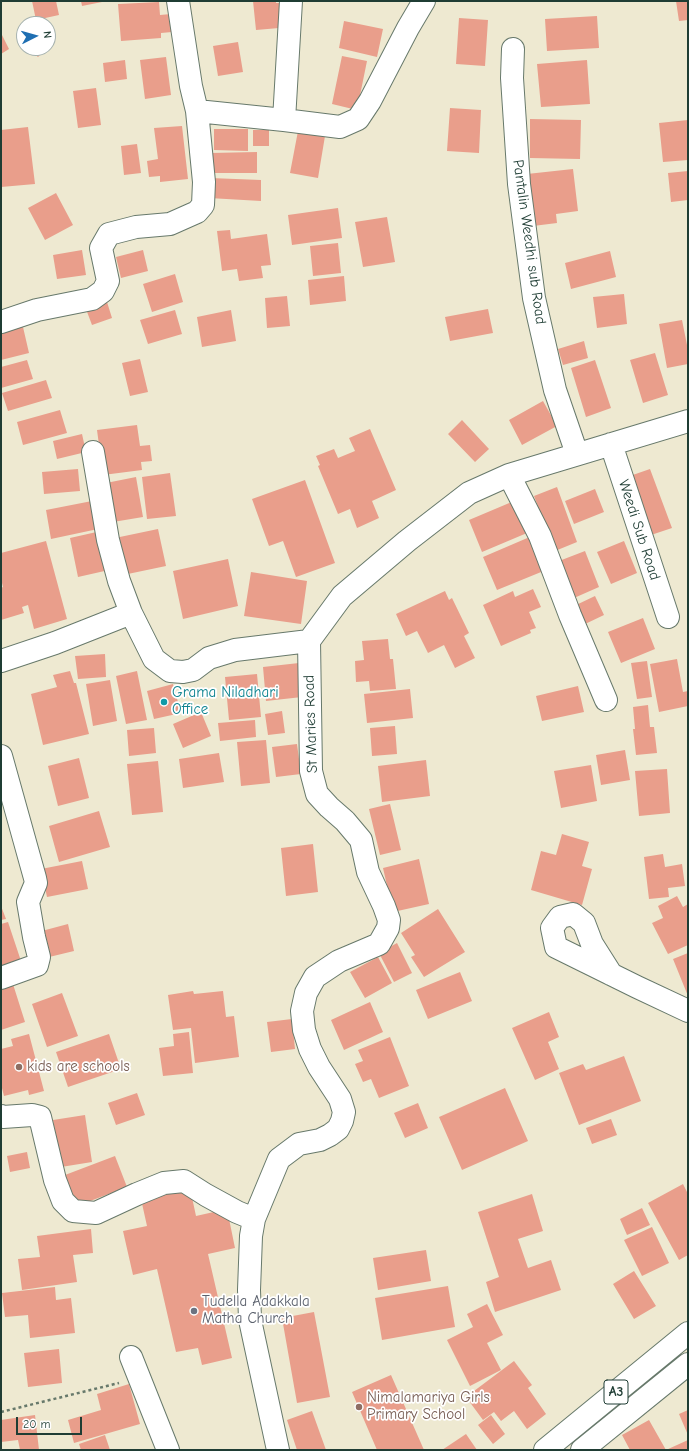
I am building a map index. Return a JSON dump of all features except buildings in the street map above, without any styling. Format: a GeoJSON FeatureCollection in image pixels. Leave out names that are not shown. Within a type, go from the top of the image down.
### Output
{"type":"FeatureCollection","features":[{"type":"Feature","properties":{"kind":"main road"},"geometry":{"type":"LineString","coordinates":[[1,322],[37,310],[92,299],[103,291],[108,282],[101,248],[109,234],[136,227],[170,224],[197,212],[203,205],[204,182],[197,112],[190,86],[178,1]]}},
{"type":"Feature","properties":{"kind":"main road"},"geometry":{"type":"LineString","coordinates":[[284,120],[291,1]]}},
{"type":"Feature","properties":{"kind":"main road"},"geometry":{"type":"LineString","coordinates":[[197,112],[340,127],[358,119],[370,101],[408,28],[424,1]]}},
{"type":"Feature","properties":{"kind":"main road","name":"Pantalin Weedhi sub Road"},"geometry":{"type":"LineString","coordinates":[[513,49],[512,78],[519,184],[534,298],[555,390],[577,454]]}},
{"type":"Feature","properties":{"kind":"main road"},"geometry":{"type":"LineString","coordinates":[[93,452],[108,540],[119,581],[131,613],[154,659],[170,671],[183,672],[193,670],[209,658],[229,651],[309,640],[342,596],[407,541],[469,493],[509,475],[688,421]]}},
{"type":"Feature","properties":{"kind":"main road","name":"Weedi Sub Road"},"geometry":{"type":"LineString","coordinates":[[611,444],[668,617]]}},
{"type":"Feature","properties":{"kind":"main road"},"geometry":{"type":"LineString","coordinates":[[509,475],[540,536],[570,615],[606,700]]}},
{"type":"Feature","properties":{"kind":"main road"},"geometry":{"type":"LineString","coordinates":[[1,661],[55,643],[131,613]]}},
{"type":"Feature","properties":{"kind":"main road","name":"St Maries Road"},"geometry":{"type":"LineString","coordinates":[[278,1450],[250,1320],[249,1290],[251,1236],[254,1219],[279,1158],[298,1144],[320,1140],[330,1135],[338,1129],[342,1121],[344,1112],[340,1099],[319,1067],[310,1049],[304,1030],[302,1011],[306,992],[315,977],[339,961],[379,944],[388,928],[389,920],[368,872],[360,840],[345,821],[317,794],[311,771],[309,640]]}},
{"type":"Feature","properties":{"kind":"main road"},"geometry":{"type":"LineString","coordinates":[[1,756],[36,883],[28,902],[39,957],[37,965],[1,978]]}},
{"type":"Feature","properties":{"kind":"main road"},"geometry":{"type":"LineString","coordinates":[[611,974],[688,1011]]}},
{"type":"Feature","properties":{"kind":"main road"},"geometry":{"type":"LineString","coordinates":[[1,1116],[32,1115],[40,1117],[55,1180],[63,1201],[73,1211],[96,1213],[164,1183],[184,1181],[212,1199],[254,1219]]}},
{"type":"Feature","properties":{"kind":"main road","name":"A3"},"geometry":{"type":"LineString","coordinates":[[545,1450],[688,1334]]}},
{"type":"Feature","properties":{"kind":"main road"},"geometry":{"type":"LineString","coordinates":[[131,1357],[168,1450]]}},
{"type":"Feature","properties":{"kind":"main road","name":"A3"},"geometry":{"type":"LineString","coordinates":[[582,1450],[688,1364]]}},
{"type":"Feature","properties":{"kind":"path"},"geometry":{"type":"LineString","coordinates":[[1,1412],[76,1395],[139,1378]]}},
{"type":"Feature","properties":{"kind":"place","name":"Grama Niladhari Office"},"geometry":{"type":"Point","coordinates":[164,702]}},
{"type":"Feature","properties":{"kind":"place","name":"kids are schools"},"geometry":{"type":"Point","coordinates":[19,1067]}},
{"type":"Feature","properties":{"kind":"place","name":"Tudella Adakkala Matha Church"},"geometry":{"type":"Point","coordinates":[194,1311]}},
{"type":"Feature","properties":{"kind":"place","name":"Nimalamariya Girls Primary School"},"geometry":{"type":"Point","coordinates":[359,1407]}}]}
